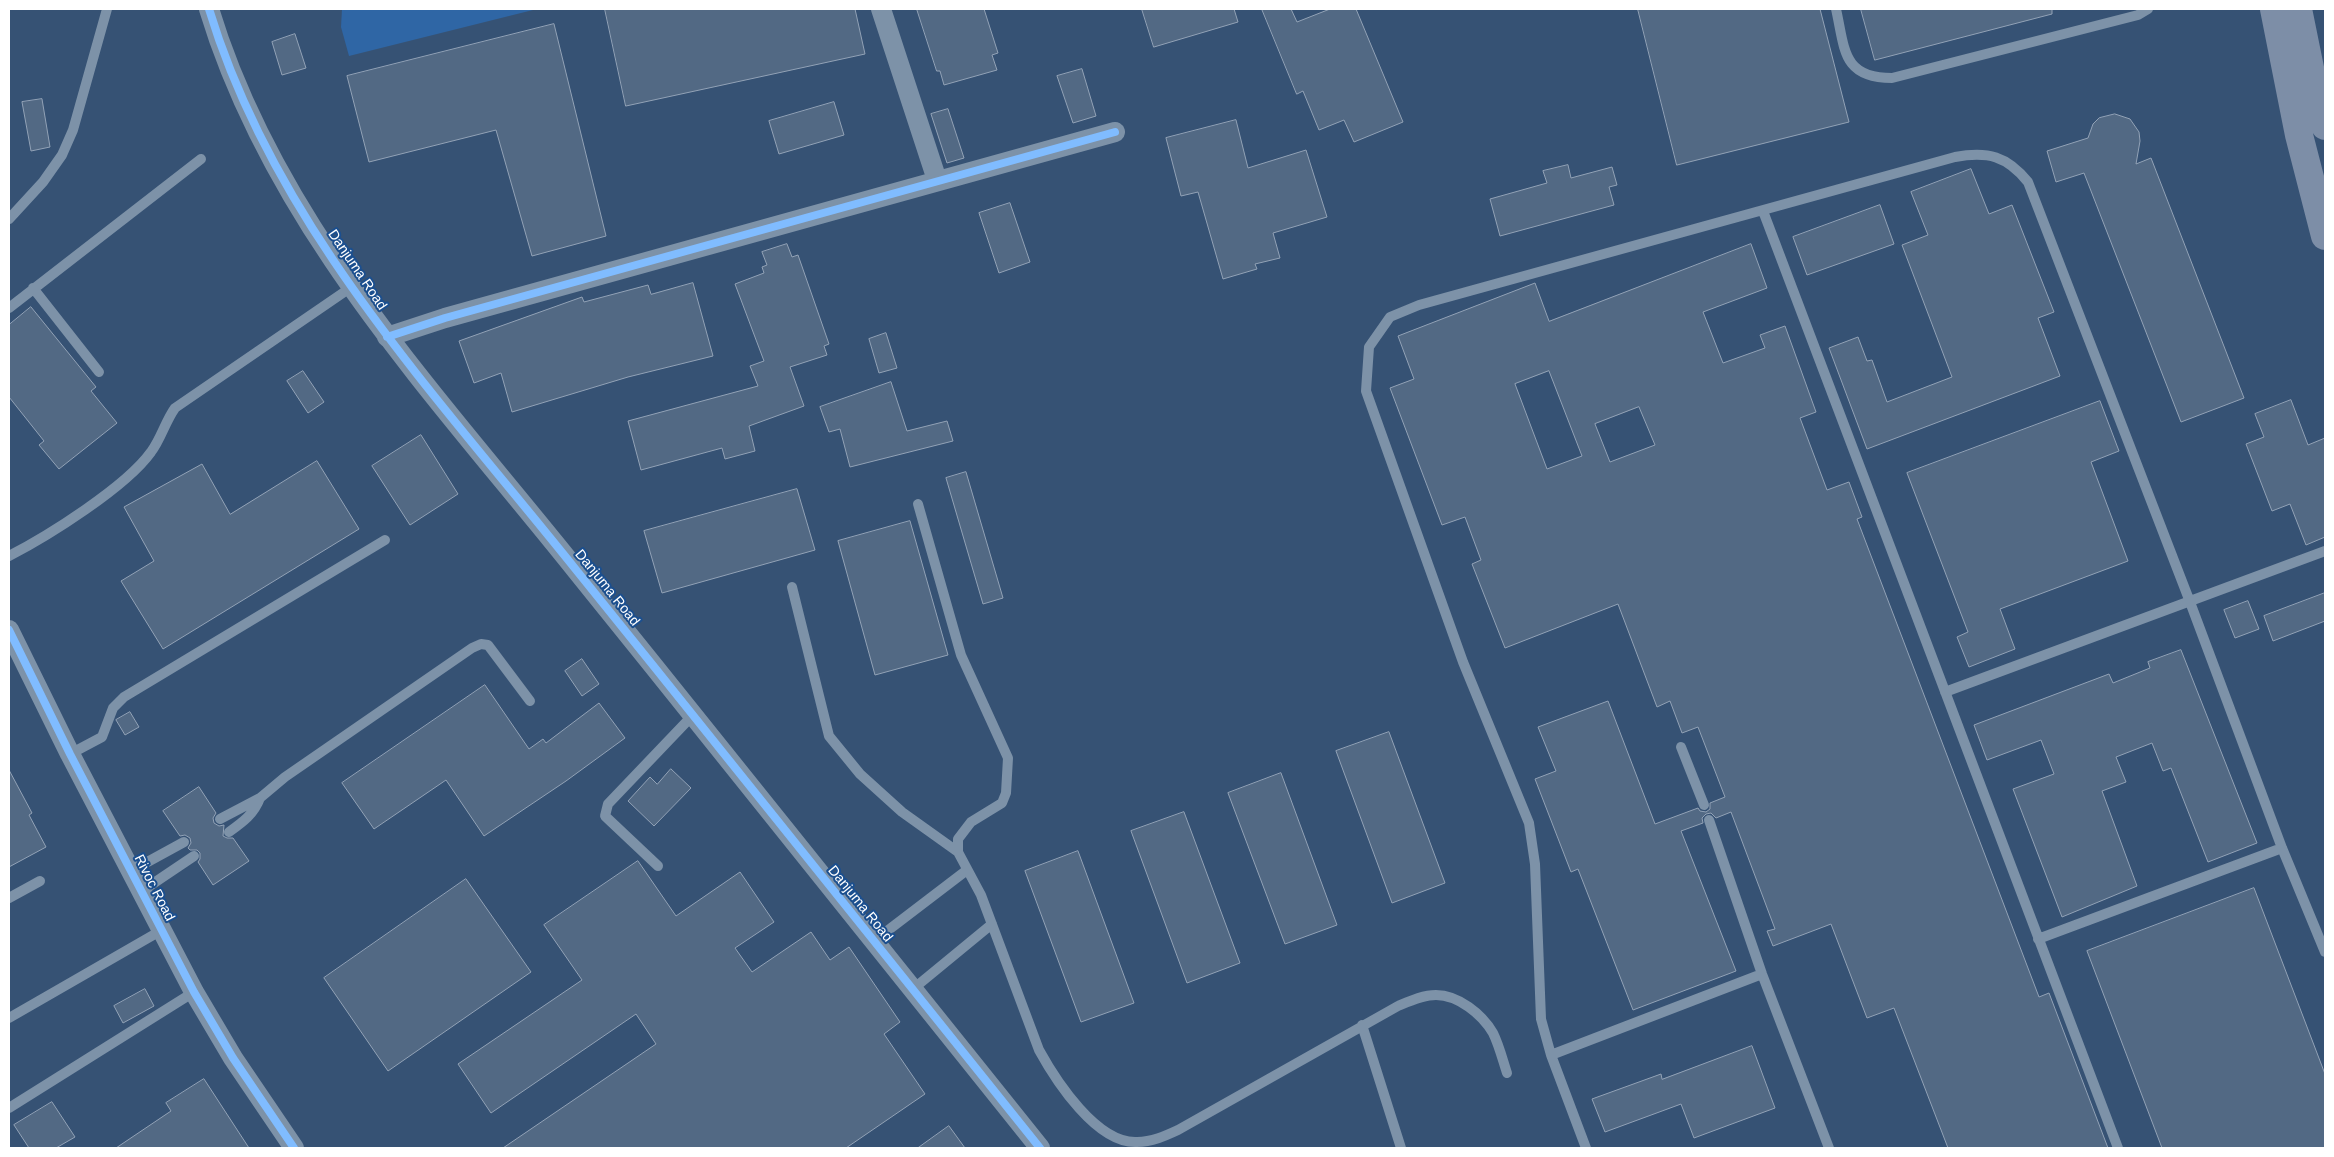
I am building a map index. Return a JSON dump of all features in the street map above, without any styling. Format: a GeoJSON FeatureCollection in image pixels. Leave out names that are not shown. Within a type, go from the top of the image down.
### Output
{"type":"FeatureCollection","features":[{"type":"Feature","properties":{"kind":"main road"},"geometry":{"type":"LineString","coordinates":[[2274,9],[2300,135],[2325,236]]}},
{"type":"Feature","properties":{"kind":"main road"},"geometry":{"type":"LineString","coordinates":[[2298,9],[2311,73],[2325,126]]}},
{"type":"Feature","properties":{"kind":"street","name":"Danjuma Road"},"geometry":{"type":"LineString","coordinates":[[209,9],[244,102],[283,181],[387,337],[1040,1148]]}},
{"type":"Feature","properties":{"kind":"street"},"geometry":{"type":"LineString","coordinates":[[881,9],[937,180]]}},
{"type":"Feature","properties":{"kind":"street"},"geometry":{"type":"LineString","coordinates":[[387,337],[444,318],[1116,132]]}},
{"type":"Feature","properties":{"kind":"street","name":"Rivoc Road"},"geometry":{"type":"LineString","coordinates":[[9,630],[70,754],[194,992],[233,1058],[294,1148]]}},
{"type":"Feature","properties":{"kind":"lane"},"geometry":{"type":"LineString","coordinates":[[9,220],[42,182],[62,155],[73,130],[107,9]]}},
{"type":"Feature","properties":{"kind":"lane"},"geometry":{"type":"LineString","coordinates":[[1836,9],[1851,65],[1863,74],[1877,78],[1892,78],[2138,15],[2148,9]]}},
{"type":"Feature","properties":{"kind":"lane"},"geometry":{"type":"LineString","coordinates":[[1586,1148],[1551,1055],[1541,1019],[1535,864],[1529,823],[1463,662],[1366,391],[1369,347],[1390,317],[1419,306],[1955,156],[1976,153],[1996,158],[2016,167],[2028,182],[2190,602],[2282,848],[2325,952]]}},
{"type":"Feature","properties":{"kind":"lane"},"geometry":{"type":"LineString","coordinates":[[9,308],[201,159]]}},
{"type":"Feature","properties":{"kind":"lane"},"geometry":{"type":"LineString","coordinates":[[1763,211],[2118,1148]]}},
{"type":"Feature","properties":{"kind":"lane"},"geometry":{"type":"LineString","coordinates":[[9,556],[77,514],[134,471],[152,451],[166,421],[175,408],[353,286]]}},
{"type":"Feature","properties":{"kind":"lane"},"geometry":{"type":"LineString","coordinates":[[33,288],[99,372]]}},
{"type":"Feature","properties":{"kind":"lane"},"geometry":{"type":"LineString","coordinates":[[918,504],[961,655],[1008,758],[1006,793],[1002,803],[971,822],[958,839],[958,852],[981,895],[1039,1050],[1050,1071],[1088,1118],[1115,1138],[1136,1143],[1154,1140],[1178,1130],[1362,1025],[1419,998],[1436,995],[1455,999],[1476,1013],[1493,1033],[1507,1073]]}},
{"type":"Feature","properties":{"kind":"lane"},"geometry":{"type":"LineString","coordinates":[[70,754],[102,737],[113,708],[124,697],[385,540]]}},
{"type":"Feature","properties":{"kind":"lane"},"geometry":{"type":"LineString","coordinates":[[1945,692],[2325,551]]}},
{"type":"Feature","properties":{"kind":"lane"},"geometry":{"type":"LineString","coordinates":[[792,587],[829,736],[860,774],[902,812],[958,852]]}},
{"type":"Feature","properties":{"kind":"lane"},"geometry":{"type":"LineString","coordinates":[[220,819],[260,798],[317,755],[472,648],[481,644],[488,644],[494,650],[530,702]]}},
{"type":"Feature","properties":{"kind":"lane"},"geometry":{"type":"LineString","coordinates":[[658,866],[611,823],[605,816],[606,810],[613,798],[693,715]]}},
{"type":"Feature","properties":{"kind":"lane"},"geometry":{"type":"LineString","coordinates":[[1681,747],[1704,805]]}},
{"type":"Feature","properties":{"kind":"lane"},"geometry":{"type":"LineString","coordinates":[[229,832],[248,818],[256,809],[260,798]]}},
{"type":"Feature","properties":{"kind":"lane"},"geometry":{"type":"LineString","coordinates":[[1709,820],[1762,974],[1829,1148]]}},
{"type":"Feature","properties":{"kind":"lane"},"geometry":{"type":"LineString","coordinates":[[131,871],[184,842]]}},
{"type":"Feature","properties":{"kind":"lane"},"geometry":{"type":"LineString","coordinates":[[2038,939],[2282,848]]}},
{"type":"Feature","properties":{"kind":"lane"},"geometry":{"type":"LineString","coordinates":[[142,891],[194,856]]}},
{"type":"Feature","properties":{"kind":"lane"},"geometry":{"type":"LineString","coordinates":[[874,941],[967,870]]}},
{"type":"Feature","properties":{"kind":"lane"},"geometry":{"type":"LineString","coordinates":[[9,898],[40,881]]}},
{"type":"Feature","properties":{"kind":"lane"},"geometry":{"type":"LineString","coordinates":[[913,989],[992,924]]}},
{"type":"Feature","properties":{"kind":"lane"},"geometry":{"type":"LineString","coordinates":[[9,1018],[162,930]]}},
{"type":"Feature","properties":{"kind":"lane"},"geometry":{"type":"LineString","coordinates":[[1551,1055],[1762,974]]}},
{"type":"Feature","properties":{"kind":"lane"},"geometry":{"type":"LineString","coordinates":[[9,1108],[194,992]]}},
{"type":"Feature","properties":{"kind":"lane"},"geometry":{"type":"LineString","coordinates":[[1362,1025],[1401,1148]]}},
{"type":"Feature","properties":{"kind":"shaded area"},"geometry":{"type":"Polygon","coordinates":[[[342,9],[537,9],[349,56],[341,27],[342,9]]]}},
{"type":"Feature","properties":{"kind":"building"},"geometry":{"type":"Polygon","coordinates":[[[605,9],[855,9],[865,54],[626,106],[605,9]]]}},
{"type":"Feature","properties":{"kind":"building"},"geometry":{"type":"Polygon","coordinates":[[[917,9],[984,9],[998,53],[992,55],[997,70],[944,85],[940,71],[937,71],[917,9]]]}},
{"type":"Feature","properties":{"kind":"building"},"geometry":{"type":"Polygon","coordinates":[[[1142,9],[1234,9],[1238,22],[1154,47],[1142,9]]]}},
{"type":"Feature","properties":{"kind":"building"},"geometry":{"type":"Polygon","coordinates":[[[1262,9],[1291,9],[1297,22],[1330,9],[1356,9],[1403,122],[1354,142],[1344,120],[1319,130],[1303,91],[1297,94],[1262,9]]]}},
{"type":"Feature","properties":{"kind":"building"},"geometry":{"type":"Polygon","coordinates":[[[1638,9],[1820,9],[1849,122],[1677,165],[1638,9]]]}},
{"type":"Feature","properties":{"kind":"building"},"geometry":{"type":"Polygon","coordinates":[[[1861,9],[2052,9],[2052,14],[1875,60],[1861,9]]]}},
{"type":"Feature","properties":{"kind":"building"},"geometry":{"type":"Polygon","coordinates":[[[554,24],[606,236],[532,256],[496,130],[369,162],[347,76],[554,24]]]}},
{"type":"Feature","properties":{"kind":"building"},"geometry":{"type":"Polygon","coordinates":[[[295,34],[306,68],[282,75],[272,42],[295,34]]]}},
{"type":"Feature","properties":{"kind":"building"},"geometry":{"type":"Polygon","coordinates":[[[1082,69],[1096,116],[1073,123],[1057,76],[1082,69]]]}},
{"type":"Feature","properties":{"kind":"building"},"geometry":{"type":"Polygon","coordinates":[[[42,99],[50,147],[31,151],[22,102],[42,99]]]}},
{"type":"Feature","properties":{"kind":"building"},"geometry":{"type":"Polygon","coordinates":[[[834,102],[844,135],[779,154],[769,121],[834,102]]]}},
{"type":"Feature","properties":{"kind":"building"},"geometry":{"type":"Polygon","coordinates":[[[948,109],[964,158],[947,163],[931,114],[948,109]]]}},
{"type":"Feature","properties":{"kind":"building"},"geometry":{"type":"Polygon","coordinates":[[[2115,114],[2130,119],[2139,132],[2140,141],[2136,164],[2151,158],[2244,398],[2181,422],[2084,173],[2056,182],[2047,151],[2088,138],[2093,124],[2099,118],[2115,114]]]}},
{"type":"Feature","properties":{"kind":"building"},"geometry":{"type":"Polygon","coordinates":[[[1236,120],[1248,168],[1306,150],[1327,217],[1273,233],[1280,258],[1255,264],[1257,269],[1223,279],[1198,192],[1181,196],[1166,138],[1236,120]]]}},
{"type":"Feature","properties":{"kind":"building"},"geometry":{"type":"Polygon","coordinates":[[[1568,165],[1571,178],[1612,167],[1617,185],[1609,187],[1614,205],[1500,236],[1490,199],[1547,183],[1543,171],[1568,165]]]}},
{"type":"Feature","properties":{"kind":"building"},"geometry":{"type":"Polygon","coordinates":[[[1971,169],[1989,214],[2012,205],[2054,312],[2038,318],[2060,376],[1867,449],[1829,348],[1858,337],[1867,361],[1872,360],[1887,402],[1952,377],[1902,245],[1928,235],[1911,192],[1971,169]]]}},
{"type":"Feature","properties":{"kind":"building"},"geometry":{"type":"Polygon","coordinates":[[[1010,203],[1030,262],[999,273],[979,213],[1010,203]]]}},
{"type":"Feature","properties":{"kind":"building"},"geometry":{"type":"Polygon","coordinates":[[[1880,205],[1894,244],[1807,275],[1793,237],[1880,205]]]}},
{"type":"Feature","properties":{"kind":"building"},"geometry":{"type":"Polygon","coordinates":[[[787,244],[792,257],[798,255],[829,344],[824,346],[827,355],[790,367],[804,406],[749,426],[755,451],[725,459],[722,448],[641,470],[628,421],[758,386],[750,366],[764,361],[735,284],[764,273],[762,267],[767,265],[762,252],[787,244]]]}},
{"type":"Feature","properties":{"kind":"building"},"geometry":{"type":"Polygon","coordinates":[[[1751,244],[1767,288],[1703,312],[1723,363],[1765,348],[1760,335],[1785,326],[1816,412],[1800,418],[1827,490],[1849,482],[1862,517],[1857,519],[2039,997],[2049,993],[2108,1148],[1948,1148],[1894,1008],[1867,1018],[1831,924],[1773,946],[1767,931],[1775,929],[1731,812],[1716,818],[1711,813],[1706,814],[1702,818],[1703,823],[1681,831],[1736,971],[1633,1010],[1578,869],[1571,872],[1535,779],[1556,771],[1538,727],[1608,701],[1655,824],[1698,808],[1700,811],[1706,812],[1710,809],[1710,803],[1725,797],[1698,727],[1682,733],[1670,701],[1657,707],[1618,604],[1505,648],[1472,564],[1481,560],[1465,517],[1442,525],[1390,388],[1414,379],[1398,336],[1535,283],[1549,321],[1751,244]],[[1549,371],[1515,384],[1547,469],[1582,456],[1549,371]],[[1639,407],[1595,424],[1610,462],[1655,445],[1639,407]]]}},
{"type":"Feature","properties":{"kind":"building"},"geometry":{"type":"Polygon","coordinates":[[[693,283],[713,356],[628,377],[512,412],[501,373],[474,383],[459,341],[582,297],[584,302],[648,285],[651,294],[693,283]]]}},
{"type":"Feature","properties":{"kind":"building"},"geometry":{"type":"Polygon","coordinates":[[[31,307],[96,387],[91,391],[117,423],[59,469],[39,445],[44,441],[9,397],[9,325],[31,307]]]}},
{"type":"Feature","properties":{"kind":"building"},"geometry":{"type":"Polygon","coordinates":[[[886,333],[897,368],[879,373],[869,339],[886,333]]]}},
{"type":"Feature","properties":{"kind":"building"},"geometry":{"type":"Polygon","coordinates":[[[303,371],[324,402],[308,413],[287,381],[303,371]]]}},
{"type":"Feature","properties":{"kind":"building"},"geometry":{"type":"Polygon","coordinates":[[[891,382],[907,431],[947,421],[953,441],[850,467],[840,429],[829,432],[820,407],[891,382]]]}},
{"type":"Feature","properties":{"kind":"building"},"geometry":{"type":"Polygon","coordinates":[[[2291,400],[2308,445],[2325,438],[2325,537],[2306,545],[2290,504],[2272,511],[2246,444],[2264,437],[2255,414],[2291,400]]]}},
{"type":"Feature","properties":{"kind":"building"},"geometry":{"type":"Polygon","coordinates":[[[2100,401],[2119,451],[2091,462],[2128,561],[2000,609],[2015,649],[1969,667],[1957,637],[1968,632],[1907,473],[2100,401]]]}},
{"type":"Feature","properties":{"kind":"building"},"geometry":{"type":"Polygon","coordinates":[[[421,435],[458,494],[410,525],[372,466],[421,435]]]}},
{"type":"Feature","properties":{"kind":"building"},"geometry":{"type":"Polygon","coordinates":[[[317,461],[359,529],[163,649],[121,581],[154,561],[124,507],[202,464],[230,514],[317,461]]]}},
{"type":"Feature","properties":{"kind":"building"},"geometry":{"type":"Polygon","coordinates":[[[966,472],[1003,598],[983,604],[946,478],[966,472]]]}},
{"type":"Feature","properties":{"kind":"building"},"geometry":{"type":"Polygon","coordinates":[[[797,489],[815,550],[662,593],[644,531],[797,489]]]}},
{"type":"Feature","properties":{"kind":"building"},"geometry":{"type":"Polygon","coordinates":[[[910,521],[948,655],[875,675],[838,541],[910,521]]]}},
{"type":"Feature","properties":{"kind":"building"},"geometry":{"type":"Polygon","coordinates":[[[2325,593],[2325,621],[2273,641],[2264,616],[2325,593]]]}},
{"type":"Feature","properties":{"kind":"building"},"geometry":{"type":"Polygon","coordinates":[[[2248,601],[2259,629],[2235,638],[2224,610],[2248,601]]]}},
{"type":"Feature","properties":{"kind":"building"},"geometry":{"type":"Polygon","coordinates":[[[2181,650],[2257,843],[2208,862],[2171,768],[2163,771],[2152,743],[2116,757],[2126,782],[2102,791],[2137,886],[2062,917],[2013,789],[2054,774],[2041,740],[1987,760],[1974,725],[2109,674],[2113,683],[2150,668],[2148,662],[2181,650]]]}},
{"type":"Feature","properties":{"kind":"building"},"geometry":{"type":"Polygon","coordinates":[[[582,659],[599,684],[582,696],[565,671],[582,659]]]}},
{"type":"Feature","properties":{"kind":"building"},"geometry":{"type":"Polygon","coordinates":[[[485,685],[529,749],[543,739],[546,743],[599,703],[625,738],[566,781],[484,836],[446,780],[374,829],[342,783],[485,685]]]}},
{"type":"Feature","properties":{"kind":"building"},"geometry":{"type":"Polygon","coordinates":[[[130,712],[139,727],[125,735],[116,720],[130,712]]]}},
{"type":"Feature","properties":{"kind":"building"},"geometry":{"type":"Polygon","coordinates":[[[1389,732],[1445,883],[1392,903],[1336,751],[1389,732]]]}},
{"type":"Feature","properties":{"kind":"building"},"geometry":{"type":"Polygon","coordinates":[[[671,769],[691,788],[654,826],[628,801],[650,777],[657,784],[671,769]]]}},
{"type":"Feature","properties":{"kind":"building"},"geometry":{"type":"Polygon","coordinates":[[[9,770],[32,813],[29,815],[46,847],[9,867],[9,770]]]}},
{"type":"Feature","properties":{"kind":"building"},"geometry":{"type":"Polygon","coordinates":[[[1281,773],[1337,925],[1285,944],[1228,793],[1281,773]]]}},
{"type":"Feature","properties":{"kind":"building"},"geometry":{"type":"Polygon","coordinates":[[[199,787],[216,813],[213,818],[214,823],[219,826],[224,825],[223,836],[233,838],[249,861],[213,885],[198,862],[200,853],[197,850],[190,850],[188,848],[191,843],[190,838],[185,835],[180,836],[163,811],[199,787]]]}},
{"type":"Feature","properties":{"kind":"building"},"geometry":{"type":"Polygon","coordinates":[[[1184,812],[1240,963],[1187,983],[1131,831],[1184,812]]]}},
{"type":"Feature","properties":{"kind":"building"},"geometry":{"type":"Polygon","coordinates":[[[1078,851],[1134,1003],[1081,1022],[1025,871],[1078,851]]]}},
{"type":"Feature","properties":{"kind":"building"},"geometry":{"type":"Polygon","coordinates":[[[638,861],[676,916],[740,872],[774,922],[735,948],[752,972],[811,932],[830,960],[849,947],[900,1022],[884,1034],[925,1094],[846,1148],[503,1148],[656,1044],[636,1014],[491,1113],[458,1064],[582,980],[544,925],[638,861]]]}},
{"type":"Feature","properties":{"kind":"building"},"geometry":{"type":"Polygon","coordinates":[[[466,879],[531,972],[388,1071],[324,978],[466,879]]]}},
{"type":"Feature","properties":{"kind":"building"},"geometry":{"type":"Polygon","coordinates":[[[2254,888],[2325,1074],[2325,1148],[2162,1148],[2087,951],[2254,888]]]}},
{"type":"Feature","properties":{"kind":"building"},"geometry":{"type":"Polygon","coordinates":[[[145,989],[154,1006],[123,1023],[114,1006],[145,989]]]}},
{"type":"Feature","properties":{"kind":"building"},"geometry":{"type":"Polygon","coordinates":[[[1752,1046],[1775,1108],[1694,1138],[1681,1104],[1605,1132],[1592,1099],[1661,1074],[1662,1079],[1752,1046]]]}},
{"type":"Feature","properties":{"kind":"building"},"geometry":{"type":"Polygon","coordinates":[[[204,1079],[249,1148],[116,1148],[171,1111],[166,1103],[204,1079]]]}},
{"type":"Feature","properties":{"kind":"building"},"geometry":{"type":"Polygon","coordinates":[[[52,1102],[75,1137],[56,1148],[29,1148],[14,1125],[52,1102]]]}},
{"type":"Feature","properties":{"kind":"building"},"geometry":{"type":"Polygon","coordinates":[[[949,1126],[965,1148],[918,1148],[949,1126]]]}},
{"type":"Feature","properties":{"kind":"cycle path"},"geometry":{"type":"LineString","coordinates":[[209,9],[238,89],[275,164],[318,237],[366,306],[417,374],[1040,1148]]}},
{"type":"Feature","properties":{"kind":"cycle path"},"geometry":{"type":"LineString","coordinates":[[387,337],[445,318],[1115,132]]}},
{"type":"Feature","properties":{"kind":"cycle path"},"geometry":{"type":"LineString","coordinates":[[9,630],[70,754],[194,992],[233,1058],[294,1148]]}}]}
